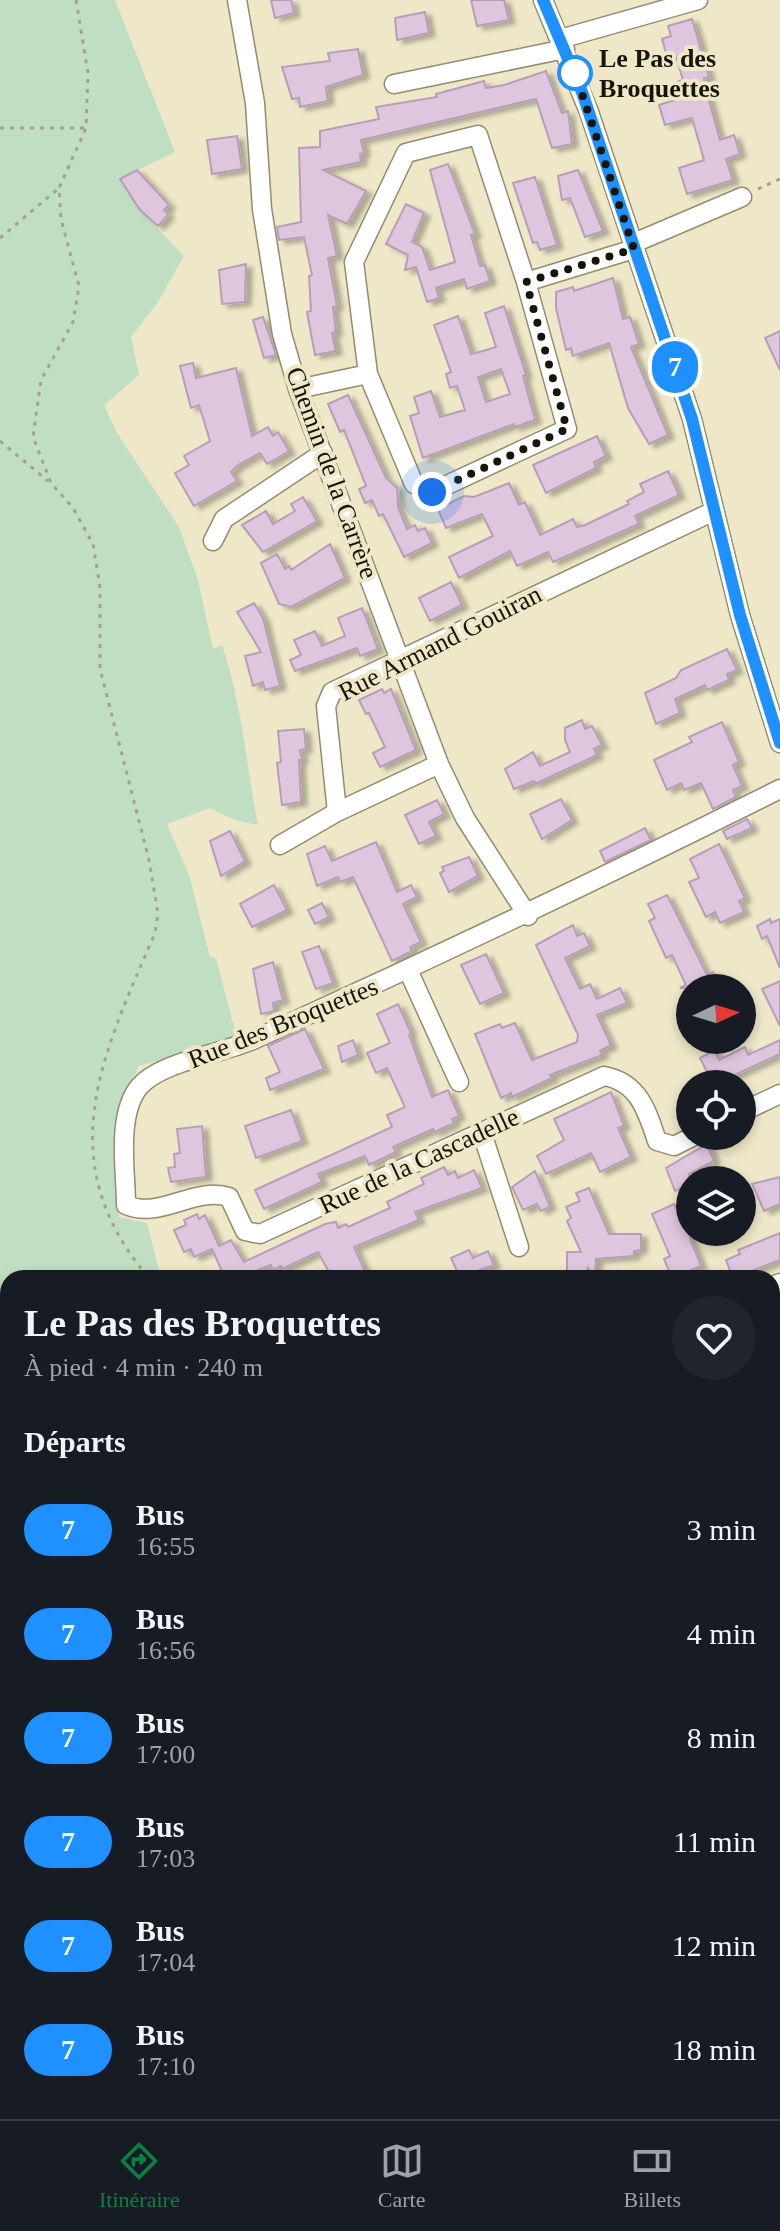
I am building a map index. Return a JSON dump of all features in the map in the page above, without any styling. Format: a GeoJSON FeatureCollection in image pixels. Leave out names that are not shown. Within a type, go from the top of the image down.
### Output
{"type":"FeatureCollection","features":[{"type":"Feature","properties":{"kind":"street","name":"Chemin de la Carrère"},"geometry":{"type":"LineString","coordinates":[[237,0],[255,103],[262,209],[282,334],[298,389],[439,764],[465,818],[528,916]]}},
{"type":"Feature","properties":{"kind":"street"},"geometry":{"type":"LineString","coordinates":[[543,0],[562,44],[634,246],[692,419],[740,615],[780,743]]}},
{"type":"Feature","properties":{"kind":"street"},"geometry":{"type":"LineString","coordinates":[[394,84],[562,44],[698,0]]}},
{"type":"Feature","properties":{"kind":"street"},"geometry":{"type":"LineString","coordinates":[[478,135],[526,282],[567,429],[432,492],[414,484],[368,374],[354,262],[406,153],[478,135]]}},
{"type":"Feature","properties":{"kind":"street"},"geometry":{"type":"LineString","coordinates":[[526,282],[634,246],[742,197]]}},
{"type":"Feature","properties":{"kind":"street"},"geometry":{"type":"LineString","coordinates":[[298,389],[368,374]]}},
{"type":"Feature","properties":{"kind":"street"},"geometry":{"type":"LineString","coordinates":[[213,541],[224,519],[323,453]]}},
{"type":"Feature","properties":{"kind":"street","name":"Rue Armand Gouiran"},"geometry":{"type":"LineString","coordinates":[[337,812],[326,706],[332,692],[714,511]]}},
{"type":"Feature","properties":{"kind":"street"},"geometry":{"type":"LineString","coordinates":[[280,845],[337,812],[439,764]]}},
{"type":"Feature","properties":{"kind":"street","name":"Rue des Broquettes"},"geometry":{"type":"LineString","coordinates":[[126,1205],[126,1117],[137,1089],[152,1074],[244,1044],[528,916],[780,789]]}},
{"type":"Feature","properties":{"kind":"street","name":"Rue des Broquettes"},"geometry":{"type":"LineString","coordinates":[[408,970],[459,1082]]}},
{"type":"Feature","properties":{"kind":"street","name":"Rue de la Cascadelle"},"geometry":{"type":"LineString","coordinates":[[126,1205],[142,1212],[214,1193],[229,1197],[245,1231],[260,1234],[604,1076],[622,1079],[637,1094],[657,1141],[676,1145]]}},
{"type":"Feature","properties":{"kind":"street"},"geometry":{"type":"LineString","coordinates":[[756,1105],[780,1094]]}},
{"type":"Feature","properties":{"kind":"street"},"geometry":{"type":"LineString","coordinates":[[482,1133],[519,1247]]}},
{"type":"Feature","properties":{"kind":"path"},"geometry":{"type":"LineString","coordinates":[[0,238],[59,188],[86,128],[88,73],[76,0]]}},
{"type":"Feature","properties":{"kind":"path"},"geometry":{"type":"LineString","coordinates":[[0,128],[86,128]]}},
{"type":"Feature","properties":{"kind":"path"},"geometry":{"type":"LineString","coordinates":[[742,197],[780,179]]}},
{"type":"Feature","properties":{"kind":"path"},"geometry":{"type":"LineString","coordinates":[[51,483],[33,437],[41,380],[73,322],[79,286],[61,219],[59,188]]}},
{"type":"Feature","properties":{"kind":"path"},"geometry":{"type":"LineString","coordinates":[[0,441],[51,483],[73,508],[93,544],[100,587],[100,669],[149,860],[158,914],[155,933],[107,1051],[95,1089],[93,1137],[98,1182],[113,1230],[143,1270]]}},
{"type":"Feature","properties":{"kind":"green space"},"geometry":{"type":"Polygon","coordinates":[[[0,0],[115,0],[175,152],[119,179],[138,208],[184,256],[158,302],[131,337],[139,375],[104,405],[117,433],[179,527],[198,580],[213,649],[222,645],[229,667],[258,825],[237,821],[210,808],[167,824],[189,875],[210,957],[216,958],[237,1038],[139,1066],[123,1106],[117,1140],[119,1217],[147,1223],[159,1270],[0,1270],[0,0]]]}},
{"type":"Feature","properties":{"kind":"building"},"geometry":{"type":"Polygon","coordinates":[[[271,0],[291,0],[294,13],[275,18],[271,0]]]}},
{"type":"Feature","properties":{"kind":"building"},"geometry":{"type":"Polygon","coordinates":[[[471,0],[504,0],[509,20],[477,26],[471,0]]]}},
{"type":"Feature","properties":{"kind":"building"},"geometry":{"type":"Polygon","coordinates":[[[425,12],[429,33],[397,40],[395,18],[425,12]]]}},
{"type":"Feature","properties":{"kind":"building"},"geometry":{"type":"Polygon","coordinates":[[[692,19],[709,77],[704,78],[706,90],[720,140],[734,135],[740,154],[726,159],[733,180],[687,194],[679,168],[704,160],[692,118],[665,125],[659,105],[681,98],[677,82],[683,80],[675,54],[667,56],[662,39],[671,36],[668,26],[692,19]]]}},
{"type":"Feature","properties":{"kind":"building"},"geometry":{"type":"Polygon","coordinates":[[[358,49],[363,75],[326,87],[328,101],[300,107],[299,98],[292,99],[282,67],[330,61],[328,53],[358,49]]]}},
{"type":"Feature","properties":{"kind":"building"},"geometry":{"type":"Polygon","coordinates":[[[546,71],[562,113],[568,111],[572,144],[552,148],[536,99],[361,140],[364,153],[360,154],[361,162],[323,170],[366,191],[347,224],[328,215],[337,256],[328,258],[337,306],[333,307],[336,332],[332,333],[336,351],[315,355],[307,312],[311,311],[309,276],[312,275],[304,237],[279,240],[277,227],[301,222],[299,148],[320,147],[320,131],[379,119],[376,107],[437,97],[436,94],[484,81],[486,88],[504,85],[546,71]]]}},
{"type":"Feature","properties":{"kind":"building"},"geometry":{"type":"Polygon","coordinates":[[[237,136],[242,169],[212,174],[207,140],[237,136]]]}},
{"type":"Feature","properties":{"kind":"building"},"geometry":{"type":"Polygon","coordinates":[[[448,164],[475,234],[471,235],[480,266],[485,265],[490,281],[467,289],[464,279],[436,288],[439,298],[427,302],[416,267],[405,270],[408,255],[386,244],[406,204],[424,213],[412,242],[422,247],[430,270],[455,262],[430,170],[448,164]]]}},
{"type":"Feature","properties":{"kind":"building"},"geometry":{"type":"Polygon","coordinates":[[[137,170],[169,205],[164,210],[168,215],[158,226],[140,210],[120,179],[137,170]]]}},
{"type":"Feature","properties":{"kind":"building"},"geometry":{"type":"Polygon","coordinates":[[[578,170],[603,231],[585,237],[570,198],[562,200],[558,176],[578,170]]]}},
{"type":"Feature","properties":{"kind":"building"},"geometry":{"type":"Polygon","coordinates":[[[535,177],[557,245],[540,250],[537,242],[533,243],[513,183],[535,177]]]}},
{"type":"Feature","properties":{"kind":"building"},"geometry":{"type":"Polygon","coordinates":[[[246,264],[245,302],[222,304],[219,270],[246,264]]]}},
{"type":"Feature","properties":{"kind":"building"},"geometry":{"type":"Polygon","coordinates":[[[613,278],[623,319],[630,317],[639,344],[631,347],[668,435],[649,444],[628,408],[609,343],[573,356],[571,348],[566,350],[556,308],[556,292],[573,287],[574,291],[613,278]]]}},
{"type":"Feature","properties":{"kind":"building"},"geometry":{"type":"Polygon","coordinates":[[[504,306],[526,375],[523,376],[535,420],[515,427],[514,424],[423,458],[410,416],[419,413],[414,397],[431,391],[440,417],[465,410],[457,386],[450,388],[446,374],[451,372],[434,325],[458,316],[471,354],[496,347],[485,313],[504,306]],[[501,369],[478,377],[486,402],[510,394],[501,369]]]}},
{"type":"Feature","properties":{"kind":"building"},"geometry":{"type":"Polygon","coordinates":[[[263,317],[276,355],[264,358],[253,320],[263,317]]]}},
{"type":"Feature","properties":{"kind":"building"},"geometry":{"type":"Polygon","coordinates":[[[780,331],[780,370],[765,338],[780,331]]]}},
{"type":"Feature","properties":{"kind":"building"},"geometry":{"type":"Polygon","coordinates":[[[193,363],[196,378],[236,368],[252,436],[268,427],[273,436],[278,432],[289,451],[267,464],[260,453],[238,465],[231,472],[237,481],[194,506],[175,473],[189,465],[184,456],[210,441],[199,405],[191,408],[180,366],[193,363]]]}},
{"type":"Feature","properties":{"kind":"building"},"geometry":{"type":"Polygon","coordinates":[[[348,395],[386,478],[397,488],[398,507],[407,529],[415,525],[418,531],[425,528],[432,543],[404,557],[383,514],[379,516],[372,500],[365,503],[359,489],[366,486],[344,430],[340,432],[328,404],[348,395]]]}},
{"type":"Feature","properties":{"kind":"building"},"geometry":{"type":"Polygon","coordinates":[[[597,436],[606,456],[594,462],[596,468],[546,493],[533,465],[597,436]]]}},
{"type":"Feature","properties":{"kind":"building"},"geometry":{"type":"Polygon","coordinates":[[[668,471],[679,495],[635,516],[639,524],[553,562],[548,552],[517,566],[510,551],[459,578],[449,557],[493,536],[482,514],[446,528],[438,509],[464,496],[474,497],[509,483],[519,505],[525,502],[540,535],[573,519],[577,527],[585,525],[629,504],[627,501],[644,492],[640,484],[668,471]]]}},
{"type":"Feature","properties":{"kind":"building"},"geometry":{"type":"Polygon","coordinates":[[[303,497],[317,521],[263,552],[242,525],[266,511],[273,524],[295,511],[291,504],[303,497]]]}},
{"type":"Feature","properties":{"kind":"building"},"geometry":{"type":"Polygon","coordinates":[[[330,544],[345,578],[291,607],[279,604],[261,563],[277,554],[285,569],[289,566],[291,570],[330,544]]]}},
{"type":"Feature","properties":{"kind":"building"},"geometry":{"type":"Polygon","coordinates":[[[451,582],[462,605],[430,621],[419,598],[451,582]]]}},
{"type":"Feature","properties":{"kind":"building"},"geometry":{"type":"Polygon","coordinates":[[[254,603],[263,618],[280,686],[265,690],[263,682],[253,686],[245,656],[261,652],[237,612],[254,603]]]}},
{"type":"Feature","properties":{"kind":"building"},"geometry":{"type":"Polygon","coordinates":[[[362,608],[378,649],[360,656],[357,648],[295,671],[290,660],[301,655],[294,640],[315,631],[322,646],[345,636],[338,618],[362,608]]]}},
{"type":"Feature","properties":{"kind":"building"},"geometry":{"type":"Polygon","coordinates":[[[727,649],[737,670],[727,674],[729,680],[707,690],[705,685],[675,699],[680,713],[656,724],[645,693],[676,678],[681,670],[727,649]]]}},
{"type":"Feature","properties":{"kind":"building"},"geometry":{"type":"Polygon","coordinates":[[[382,689],[384,693],[391,689],[416,750],[380,767],[373,753],[385,747],[369,713],[366,714],[359,700],[382,689]]]}},
{"type":"Feature","properties":{"kind":"building"},"geometry":{"type":"Polygon","coordinates":[[[582,720],[585,729],[592,726],[602,745],[594,749],[597,755],[535,784],[534,781],[514,789],[505,769],[533,752],[540,766],[570,752],[565,740],[565,728],[582,720]]]}},
{"type":"Feature","properties":{"kind":"building"},"geometry":{"type":"Polygon","coordinates":[[[722,722],[739,762],[733,765],[742,786],[733,790],[736,797],[713,809],[701,783],[684,790],[681,783],[667,790],[654,760],[692,742],[689,737],[722,722]]]}},
{"type":"Feature","properties":{"kind":"building"},"geometry":{"type":"Polygon","coordinates":[[[304,729],[306,749],[300,750],[302,760],[299,760],[301,802],[282,805],[277,763],[281,762],[278,731],[304,729]]]}},
{"type":"Feature","properties":{"kind":"building"},"geometry":{"type":"Polygon","coordinates":[[[561,799],[572,820],[542,839],[530,814],[561,799]]]}},
{"type":"Feature","properties":{"kind":"building"},"geometry":{"type":"Polygon","coordinates":[[[437,800],[444,814],[429,822],[436,836],[419,844],[405,815],[437,800]]]}},
{"type":"Feature","properties":{"kind":"building"},"geometry":{"type":"Polygon","coordinates":[[[747,819],[752,828],[727,839],[723,831],[747,819]]]}},
{"type":"Feature","properties":{"kind":"building"},"geometry":{"type":"Polygon","coordinates":[[[645,828],[651,840],[605,862],[600,851],[645,828]]]}},
{"type":"Feature","properties":{"kind":"building"},"geometry":{"type":"Polygon","coordinates":[[[230,831],[245,861],[221,876],[210,841],[230,831]]]}},
{"type":"Feature","properties":{"kind":"building"},"geometry":{"type":"Polygon","coordinates":[[[376,842],[397,892],[411,885],[417,897],[403,904],[421,942],[410,947],[412,951],[392,961],[353,877],[340,882],[338,877],[317,886],[307,854],[325,846],[332,861],[376,842]]]}},
{"type":"Feature","properties":{"kind":"building"},"geometry":{"type":"Polygon","coordinates":[[[719,844],[745,898],[739,901],[744,912],[720,923],[715,912],[706,917],[689,882],[699,878],[690,859],[719,844]]]}},
{"type":"Feature","properties":{"kind":"building"},"geometry":{"type":"Polygon","coordinates":[[[469,857],[478,876],[449,892],[440,873],[444,871],[442,867],[469,857]]]}},
{"type":"Feature","properties":{"kind":"building"},"geometry":{"type":"Polygon","coordinates":[[[274,885],[287,910],[252,927],[240,904],[274,885]]]}},
{"type":"Feature","properties":{"kind":"building"},"geometry":{"type":"Polygon","coordinates":[[[667,895],[706,974],[681,974],[672,955],[666,958],[649,921],[655,918],[648,904],[667,895]]]}},
{"type":"Feature","properties":{"kind":"building"},"geometry":{"type":"Polygon","coordinates":[[[322,903],[329,917],[315,924],[308,910],[322,903]]]}},
{"type":"Feature","properties":{"kind":"building"},"geometry":{"type":"Polygon","coordinates":[[[770,919],[771,923],[780,919],[780,968],[767,936],[762,939],[757,926],[770,919]]]}},
{"type":"Feature","properties":{"kind":"building"},"geometry":{"type":"Polygon","coordinates":[[[573,925],[577,936],[584,933],[590,946],[565,958],[580,989],[590,984],[597,999],[620,988],[627,1003],[597,1015],[611,1045],[600,1051],[602,1055],[550,1075],[552,1078],[512,1097],[511,1093],[501,1098],[475,1034],[500,1024],[502,1028],[515,1023],[532,1060],[577,1042],[578,1035],[536,945],[573,925]]]}},
{"type":"Feature","properties":{"kind":"building"},"geometry":{"type":"Polygon","coordinates":[[[319,946],[333,983],[316,989],[302,952],[319,946]]]}},
{"type":"Feature","properties":{"kind":"building"},"geometry":{"type":"Polygon","coordinates":[[[486,954],[504,993],[480,1004],[461,965],[486,954]]]}},
{"type":"Feature","properties":{"kind":"building"},"geometry":{"type":"Polygon","coordinates":[[[273,962],[283,1000],[273,1003],[274,1011],[261,1014],[253,969],[273,962]]]}},
{"type":"Feature","properties":{"kind":"building"},"geometry":{"type":"Polygon","coordinates":[[[780,981],[780,1026],[762,989],[780,981]]]}},
{"type":"Feature","properties":{"kind":"building"},"geometry":{"type":"Polygon","coordinates":[[[398,1004],[432,1097],[448,1090],[459,1116],[452,1119],[454,1123],[435,1132],[433,1129],[393,1147],[396,1152],[369,1165],[365,1156],[318,1174],[322,1182],[264,1209],[255,1190],[392,1127],[387,1115],[405,1107],[387,1068],[376,1073],[367,1053],[390,1043],[377,1014],[398,1004]]]}},
{"type":"Feature","properties":{"kind":"building"},"geometry":{"type":"Polygon","coordinates":[[[305,1029],[324,1069],[270,1090],[266,1078],[280,1072],[268,1046],[305,1029]]]}},
{"type":"Feature","properties":{"kind":"building"},"geometry":{"type":"Polygon","coordinates":[[[353,1040],[358,1055],[342,1062],[338,1046],[353,1040]]]}},
{"type":"Feature","properties":{"kind":"building"},"geometry":{"type":"Polygon","coordinates":[[[780,1040],[780,1054],[745,1070],[706,1070],[700,1058],[717,1054],[719,1060],[731,1054],[748,1055],[756,1054],[780,1040]]]}},
{"type":"Feature","properties":{"kind":"building"},"geometry":{"type":"Polygon","coordinates":[[[611,1092],[624,1126],[618,1128],[631,1157],[600,1172],[591,1153],[546,1174],[537,1156],[564,1140],[554,1119],[611,1092]]]}},
{"type":"Feature","properties":{"kind":"building"},"geometry":{"type":"Polygon","coordinates":[[[291,1110],[302,1141],[256,1158],[245,1126],[291,1110]]]}},
{"type":"Feature","properties":{"kind":"building"},"geometry":{"type":"Polygon","coordinates":[[[202,1126],[206,1177],[171,1182],[168,1168],[175,1167],[174,1154],[180,1153],[177,1129],[202,1126]]]}},
{"type":"Feature","properties":{"kind":"building"},"geometry":{"type":"Polygon","coordinates":[[[697,1150],[709,1150],[714,1161],[704,1166],[676,1166],[675,1191],[666,1168],[697,1150]]]}},
{"type":"Feature","properties":{"kind":"building"},"geometry":{"type":"Polygon","coordinates":[[[444,1167],[448,1175],[455,1171],[458,1178],[474,1170],[482,1188],[415,1212],[419,1220],[354,1247],[364,1270],[328,1270],[318,1252],[282,1269],[281,1266],[273,1270],[271,1265],[258,1270],[221,1270],[212,1249],[194,1257],[191,1249],[184,1252],[174,1230],[186,1225],[184,1220],[197,1214],[199,1219],[205,1215],[219,1246],[231,1240],[244,1262],[325,1224],[336,1222],[338,1228],[346,1224],[348,1227],[390,1208],[387,1202],[424,1184],[421,1178],[444,1167]]]}},
{"type":"Feature","properties":{"kind":"building"},"geometry":{"type":"Polygon","coordinates":[[[535,1171],[550,1206],[541,1211],[537,1204],[523,1210],[512,1187],[535,1171]]]}},
{"type":"Feature","properties":{"kind":"building"},"geometry":{"type":"Polygon","coordinates":[[[780,1177],[780,1204],[764,1211],[756,1193],[756,1183],[780,1177]]]}},
{"type":"Feature","properties":{"kind":"building"},"geometry":{"type":"Polygon","coordinates":[[[589,1188],[609,1234],[641,1234],[641,1250],[634,1251],[634,1256],[596,1259],[595,1270],[567,1270],[567,1252],[581,1252],[567,1221],[571,1218],[566,1207],[580,1201],[576,1193],[589,1188]]]}},
{"type":"Feature","properties":{"kind":"building"},"geometry":{"type":"Polygon","coordinates":[[[674,1204],[676,1246],[693,1246],[701,1266],[691,1270],[669,1270],[664,1259],[670,1256],[652,1214],[674,1204]]]}},
{"type":"Feature","properties":{"kind":"building"},"geometry":{"type":"Polygon","coordinates":[[[780,1233],[780,1260],[754,1270],[730,1270],[726,1260],[740,1254],[738,1250],[756,1246],[756,1243],[780,1233]]]}},
{"type":"Feature","properties":{"kind":"building"},"geometry":{"type":"Polygon","coordinates":[[[469,1250],[473,1258],[488,1251],[494,1265],[480,1270],[457,1270],[451,1258],[469,1250]]]}},
{"type":"Feature","properties":{"kind":"bus line","name":"7"},"geometry":{"type":"LineString","coordinates":[[543,0],[582,92],[692,419],[740,615],[780,743]]}},
{"type":"Feature","properties":{"kind":"place","name":"Le Pas des Broquettes"},"geometry":{"type":"Point","coordinates":[575,73]}},
{"type":"Feature","properties":{"kind":"route"},"geometry":{"type":"LineString","coordinates":[[432,492],[567,429],[526,282],[634,249],[575,73]]}}]}
